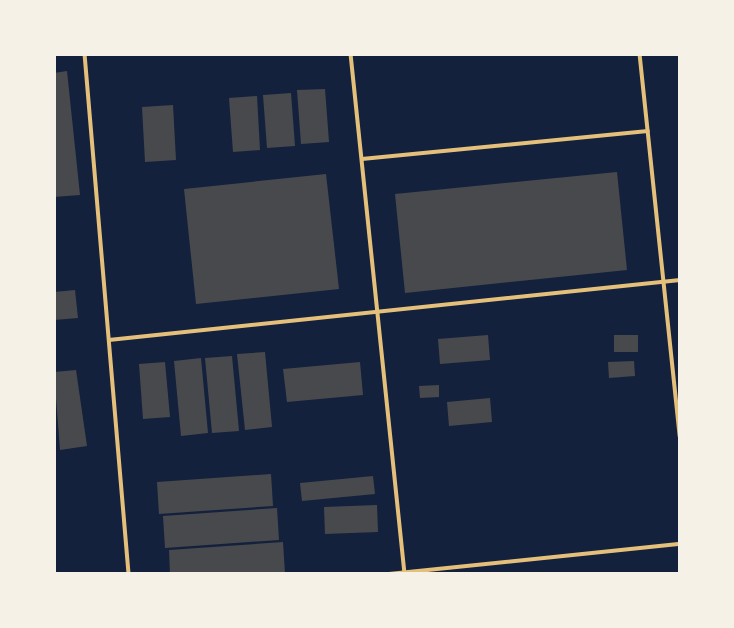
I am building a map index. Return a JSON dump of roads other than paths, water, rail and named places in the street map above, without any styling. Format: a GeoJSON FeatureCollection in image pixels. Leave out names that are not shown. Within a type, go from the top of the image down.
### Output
{"type":"FeatureCollection","features":[{"type":"Feature","properties":{"kind":"lane"},"geometry":{"type":"LineString","coordinates":[[85,54],[129,574]]}},
{"type":"Feature","properties":{"kind":"lane"},"geometry":{"type":"LineString","coordinates":[[351,54],[405,573]]}},
{"type":"Feature","properties":{"kind":"lane"},"geometry":{"type":"LineString","coordinates":[[640,54],[680,436]]}},
{"type":"Feature","properties":{"kind":"lane"},"geometry":{"type":"LineString","coordinates":[[362,159],[648,131]]}},
{"type":"Feature","properties":{"kind":"lane"},"geometry":{"type":"LineString","coordinates":[[109,340],[680,280]]}},
{"type":"Feature","properties":{"kind":"lane"},"geometry":{"type":"LineString","coordinates":[[389,574],[680,544]]}}]}
